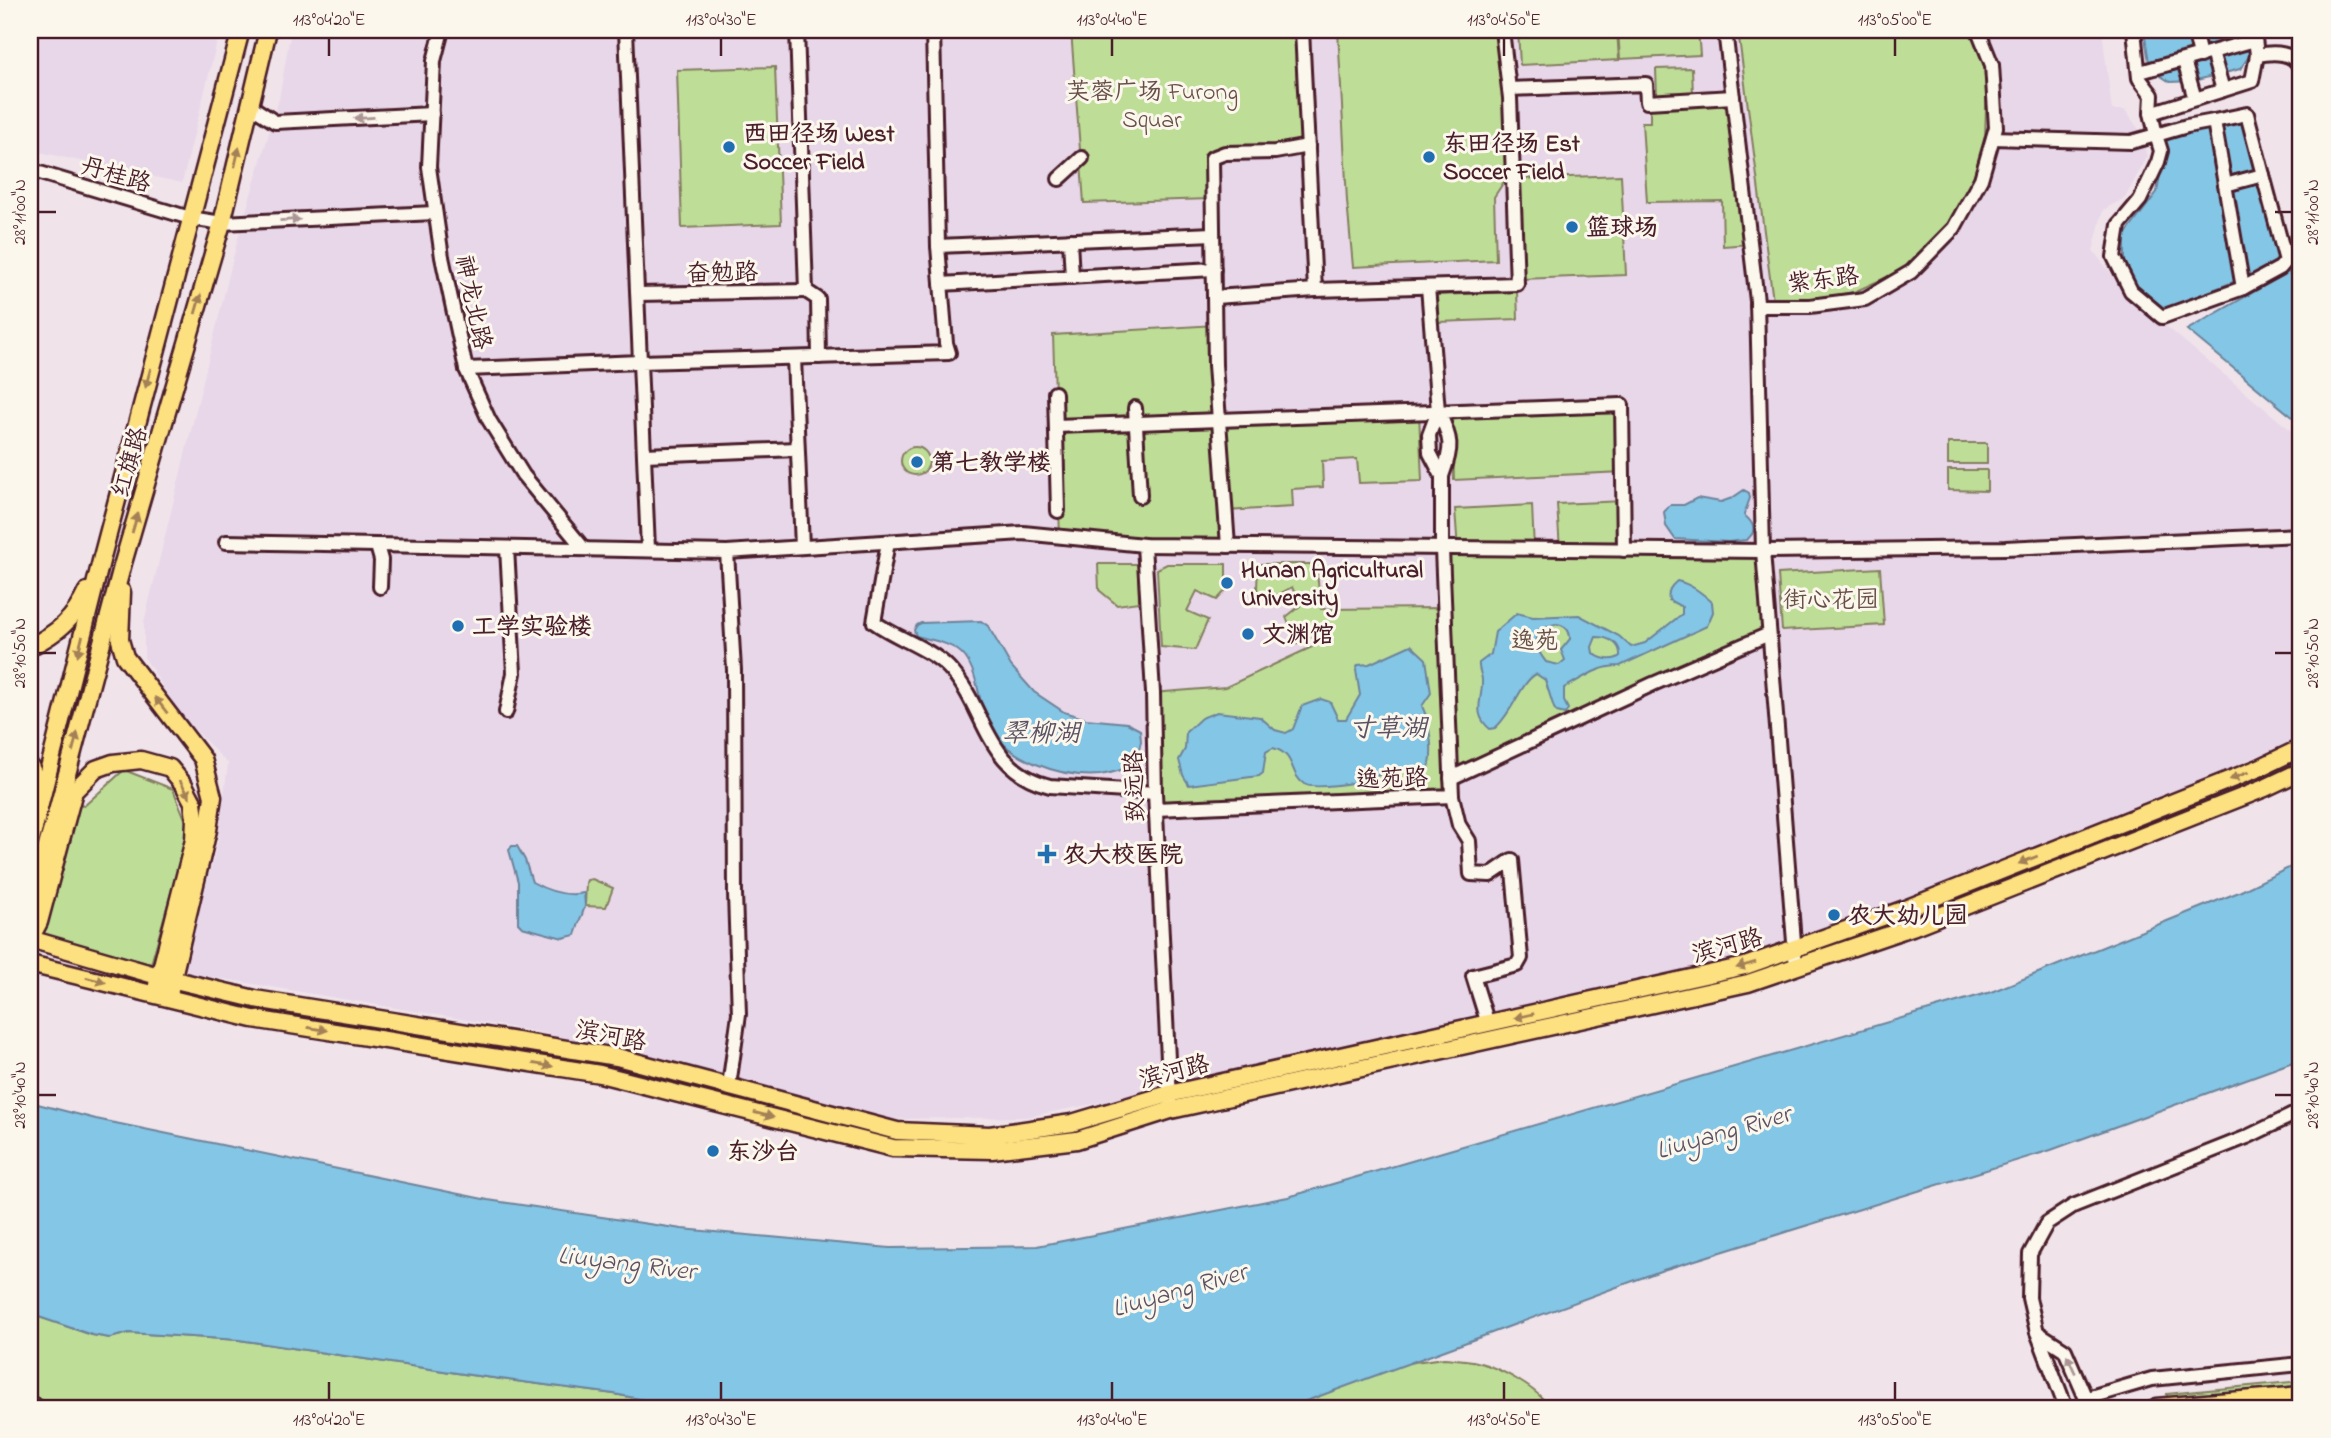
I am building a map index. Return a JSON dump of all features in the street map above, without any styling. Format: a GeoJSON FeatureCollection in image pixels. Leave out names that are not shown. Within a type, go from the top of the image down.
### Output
{"type":"FeatureCollection","features":[{"type":"Feature","properties":{"kind":"highway"},"geometry":{"type":"LineString","coordinates":[[2158,1408],[2301,1396]]}},
{"type":"Feature","properties":{"kind":"main road","name":"红旗路"},"geometry":{"type":"LineString","coordinates":[[30,844],[36,800],[241,30]]}},
{"type":"Feature","properties":{"kind":"main road","name":"红旗路"},"geometry":{"type":"LineString","coordinates":[[30,906],[123,563],[222,223],[268,30]]}},
{"type":"Feature","properties":{"kind":"main road"},"geometry":{"type":"LineString","coordinates":[[30,647],[54,634],[79,609],[102,557]]}},
{"type":"Feature","properties":{"kind":"main road"},"geometry":{"type":"LineString","coordinates":[[123,563],[120,640],[125,657],[203,759],[212,797],[208,830],[165,977]]}},
{"type":"Feature","properties":{"kind":"main road","name":"滨河路"},"geometry":{"type":"LineString","coordinates":[[30,964],[253,1019],[600,1074],[893,1148],[992,1150],[1077,1140],[1170,1102],[1488,1024],[1745,966],[1956,889],[2259,768],[2301,748]]}},
{"type":"Feature","properties":{"kind":"main road"},"geometry":{"type":"LineString","coordinates":[[30,939],[39,922],[74,792],[96,769],[113,763],[142,760],[170,768],[184,785],[192,802],[195,819],[194,840],[162,996]]}},
{"type":"Feature","properties":{"kind":"main road"},"geometry":{"type":"LineString","coordinates":[[30,766],[36,779],[36,800]]}},
{"type":"Feature","properties":{"kind":"main road","name":"滨河路"},"geometry":{"type":"LineString","coordinates":[[30,939],[255,999],[617,1057],[897,1131],[990,1135],[1072,1123],[1748,984],[1912,927],[2253,793],[2301,771]]}},
{"type":"Feature","properties":{"kind":"street","name":"神龙北路"},"geometry":{"type":"LineString","coordinates":[[442,30],[434,61],[429,167],[442,257],[466,369],[489,420],[523,475],[583,549]]}},
{"type":"Feature","properties":{"kind":"street"},"geometry":{"type":"LineString","coordinates":[[626,30],[648,549]]}},
{"type":"Feature","properties":{"kind":"street"},"geometry":{"type":"LineString","coordinates":[[797,30],[806,291],[818,299],[819,356]]}},
{"type":"Feature","properties":{"kind":"street"},"geometry":{"type":"LineString","coordinates":[[466,369],[949,353],[938,246],[933,30]]}},
{"type":"Feature","properties":{"kind":"street"},"geometry":{"type":"LineString","coordinates":[[1302,30],[1315,290]]}},
{"type":"Feature","properties":{"kind":"street"},"geometry":{"type":"LineString","coordinates":[[1215,297],[1315,290],[1517,284],[1509,93],[1503,30]]}},
{"type":"Feature","properties":{"kind":"street"},"geometry":{"type":"LineString","coordinates":[[1726,30],[1757,306],[1763,551],[1796,967]]}},
{"type":"Feature","properties":{"kind":"street","name":"紫东路"},"geometry":{"type":"LineString","coordinates":[[1757,306],[1810,306],[1865,299],[1911,272],[1954,228],[1981,179],[1996,127],[1992,65],[1978,30]]}},
{"type":"Feature","properties":{"kind":"street"},"geometry":{"type":"LineString","coordinates":[[2134,30],[2143,72]]}},
{"type":"Feature","properties":{"kind":"street"},"geometry":{"type":"LineString","coordinates":[[2194,30],[2221,84]]}},
{"type":"Feature","properties":{"kind":"street"},"geometry":{"type":"LineString","coordinates":[[1993,138],[2131,142],[2157,135],[2187,126],[2246,114],[2286,261],[2280,268],[2243,285],[2162,317],[2130,290],[2115,257],[2119,225],[2140,200],[2152,178],[2161,151],[2157,135],[2151,113],[2152,94],[2139,78],[2143,72],[2253,37],[2257,55],[2252,80],[2221,84],[2196,99],[2151,113]]}},
{"type":"Feature","properties":{"kind":"street"},"geometry":{"type":"LineString","coordinates":[[2257,55],[2270,52],[2289,55],[2300,64],[2301,71]]}},
{"type":"Feature","properties":{"kind":"street"},"geometry":{"type":"LineString","coordinates":[[2184,61],[2196,99]]}},
{"type":"Feature","properties":{"kind":"street"},"geometry":{"type":"LineString","coordinates":[[1509,93],[1646,84],[1647,102],[1733,97]]}},
{"type":"Feature","properties":{"kind":"street"},"geometry":{"type":"LineString","coordinates":[[249,105],[275,122],[432,114]]}},
{"type":"Feature","properties":{"kind":"street"},"geometry":{"type":"LineString","coordinates":[[2214,122],[2243,285]]}},
{"type":"Feature","properties":{"kind":"street"},"geometry":{"type":"LineString","coordinates":[[1228,546],[1215,365],[1212,158],[1225,153],[1275,152],[1308,146]]}},
{"type":"Feature","properties":{"kind":"street"},"geometry":{"type":"LineString","coordinates":[[1059,179],[1082,158]]}},
{"type":"Feature","properties":{"kind":"street","name":"丹桂路"},"geometry":{"type":"LineString","coordinates":[[30,170],[190,218],[222,223],[435,213]]}},
{"type":"Feature","properties":{"kind":"street"},"geometry":{"type":"LineString","coordinates":[[2225,185],[2263,175]]}},
{"type":"Feature","properties":{"kind":"street"},"geometry":{"type":"LineString","coordinates":[[938,246],[1213,234]]}},
{"type":"Feature","properties":{"kind":"street"},"geometry":{"type":"LineString","coordinates":[[1070,240],[1072,276]]}},
{"type":"Feature","properties":{"kind":"street"},"geometry":{"type":"LineString","coordinates":[[941,284],[1214,269]]}},
{"type":"Feature","properties":{"kind":"street","name":"逸苑路"},"geometry":{"type":"LineString","coordinates":[[1156,809],[1452,796],[1442,549],[1442,476],[1430,453],[1429,435],[1438,411],[1428,287]]}},
{"type":"Feature","properties":{"kind":"street","name":"奋勉路"},"geometry":{"type":"LineString","coordinates":[[638,294],[806,291]]}},
{"type":"Feature","properties":{"kind":"street"},"geometry":{"type":"LineString","coordinates":[[793,358],[802,547]]}},
{"type":"Feature","properties":{"kind":"street"},"geometry":{"type":"LineString","coordinates":[[1055,393],[1059,512]]}},
{"type":"Feature","properties":{"kind":"street"},"geometry":{"type":"LineString","coordinates":[[1056,426],[1622,405],[1624,550]]}},
{"type":"Feature","properties":{"kind":"street"},"geometry":{"type":"LineString","coordinates":[[1135,408],[1140,496]]}},
{"type":"Feature","properties":{"kind":"street"},"geometry":{"type":"LineString","coordinates":[[1438,411],[1450,435],[1450,453],[1442,476]]}},
{"type":"Feature","properties":{"kind":"street"},"geometry":{"type":"LineString","coordinates":[[644,454],[797,449]]}},
{"type":"Feature","properties":{"kind":"street"},"geometry":{"type":"LineString","coordinates":[[226,542],[727,552],[1023,533],[1144,545],[1763,551],[2005,548],[2301,536]]}},
{"type":"Feature","properties":{"kind":"street"},"geometry":{"type":"LineString","coordinates":[[888,542],[874,622],[947,666],[972,703],[990,742],[1009,765],[1034,782],[1050,786],[1155,793]]}},
{"type":"Feature","properties":{"kind":"street","name":"致远路"},"geometry":{"type":"LineString","coordinates":[[1144,545],[1170,1102]]}},
{"type":"Feature","properties":{"kind":"street"},"geometry":{"type":"LineString","coordinates":[[377,547],[381,560],[380,587]]}},
{"type":"Feature","properties":{"kind":"street"},"geometry":{"type":"LineString","coordinates":[[506,712],[514,673],[507,548]]}},
{"type":"Feature","properties":{"kind":"street"},"geometry":{"type":"LineString","coordinates":[[727,552],[734,670],[738,1014],[729,1086]]}},
{"type":"Feature","properties":{"kind":"street"},"geometry":{"type":"LineString","coordinates":[[1451,778],[1653,684],[1769,634]]}},
{"type":"Feature","properties":{"kind":"street"},"geometry":{"type":"LineString","coordinates":[[1452,796],[1459,825],[1469,841],[1471,874],[1490,875],[1512,860],[1521,958],[1517,965],[1473,976],[1488,1024]]}},
{"type":"Feature","properties":{"kind":"street"},"geometry":{"type":"LineString","coordinates":[[2066,1408],[2037,1332],[2029,1298],[2030,1254],[2047,1223],[2073,1206],[2247,1138],[2301,1111]]}},
{"type":"Feature","properties":{"kind":"street"},"geometry":{"type":"LineString","coordinates":[[2037,1332],[2065,1350],[2089,1403],[2152,1379],[2301,1364]]}},
{"type":"Feature","properties":{"kind":"street"},"geometry":{"type":"LineString","coordinates":[[30,1402],[39,1408]]}},
{"type":"Feature","properties":{"kind":"shaded area"},"geometry":{"type":"Polygon","coordinates":[[[30,30],[220,30],[182,183],[30,150],[30,30]]]}},
{"type":"Feature","properties":{"kind":"shaded area","name":"Hunan Agricultural University"},"geometry":{"type":"Polygon","coordinates":[[[291,30],[2102,30],[2112,110],[2125,110],[2142,134],[2147,157],[2125,198],[2103,210],[2093,251],[2129,295],[2301,439],[2301,737],[2154,802],[1805,941],[1603,990],[1394,1035],[1130,1097],[1026,1117],[889,1119],[720,1073],[538,1032],[183,972],[218,841],[228,764],[181,715],[144,657],[144,622],[237,242],[279,99],[291,30]]]}},
{"type":"Feature","properties":{"kind":"green space","name":"芙蓉广场 Furong Squar"},"geometry":{"type":"Polygon","coordinates":[[[1071,30],[1302,30],[1303,143],[1207,155],[1210,199],[1084,203],[1071,30]]]}},
{"type":"Feature","properties":{"kind":"green space","name":"东田径场 Est Soccer Field"},"geometry":{"type":"Polygon","coordinates":[[[1338,30],[1494,30],[1510,98],[1513,168],[1494,197],[1496,260],[1353,267],[1338,30]]]}},
{"type":"Feature","properties":{"kind":"green space"},"geometry":{"type":"Polygon","coordinates":[[[1518,30],[1617,30],[1619,60],[1520,65],[1518,30]]]}},
{"type":"Feature","properties":{"kind":"green space"},"geometry":{"type":"Polygon","coordinates":[[[1618,30],[1698,30],[1700,55],[1620,59],[1618,30]]]}},
{"type":"Feature","properties":{"kind":"green space"},"geometry":{"type":"Polygon","coordinates":[[[1738,30],[1971,30],[1987,75],[1985,138],[1980,163],[1950,227],[1907,268],[1854,292],[1805,301],[1773,301],[1738,30]]]}},
{"type":"Feature","properties":{"kind":"green space","name":"西田径场 West Soccer Field"},"geometry":{"type":"Polygon","coordinates":[[[775,67],[781,224],[682,228],[677,70],[775,67]]]}},
{"type":"Feature","properties":{"kind":"green space"},"geometry":{"type":"Polygon","coordinates":[[[1692,68],[1693,95],[1657,97],[1656,69],[1692,68]]]}},
{"type":"Feature","properties":{"kind":"green space"},"geometry":{"type":"Polygon","coordinates":[[[1731,104],[1750,244],[1723,246],[1722,201],[1647,202],[1642,122],[1650,122],[1650,108],[1731,104]]]}},
{"type":"Feature","properties":{"kind":"green space","name":"篮球场"},"geometry":{"type":"Polygon","coordinates":[[[1621,175],[1626,275],[1521,279],[1518,179],[1621,175]]]}},
{"type":"Feature","properties":{"kind":"green space"},"geometry":{"type":"Polygon","coordinates":[[[1517,292],[1518,319],[1438,322],[1437,295],[1517,292]]]}},
{"type":"Feature","properties":{"kind":"green space"},"geometry":{"type":"Polygon","coordinates":[[[1215,325],[1220,418],[1419,413],[1422,481],[1359,483],[1357,459],[1322,461],[1323,487],[1292,489],[1293,507],[1226,511],[1228,546],[1060,537],[1053,335],[1215,325]]]}},
{"type":"Feature","properties":{"kind":"green space"},"geometry":{"type":"Polygon","coordinates":[[[1622,405],[1623,472],[1454,480],[1452,412],[1622,405]]]}},
{"type":"Feature","properties":{"kind":"green space"},"geometry":{"type":"Polygon","coordinates":[[[1948,443],[1987,443],[1987,464],[1948,464],[1948,443]]]}},
{"type":"Feature","properties":{"kind":"green space"},"geometry":{"type":"Polygon","coordinates":[[[915,447],[925,451],[929,461],[925,471],[915,475],[905,471],[901,461],[905,451],[915,447]]]}},
{"type":"Feature","properties":{"kind":"green space"},"geometry":{"type":"Polygon","coordinates":[[[1948,470],[1987,470],[1987,491],[1948,490],[1948,470]]]}},
{"type":"Feature","properties":{"kind":"green space"},"geometry":{"type":"Polygon","coordinates":[[[1624,501],[1624,550],[1560,550],[1557,504],[1624,501]]]}},
{"type":"Feature","properties":{"kind":"green space"},"geometry":{"type":"Polygon","coordinates":[[[1532,505],[1534,550],[1458,550],[1455,509],[1532,505]]]}},
{"type":"Feature","properties":{"kind":"green space","name":"逸苑"},"geometry":{"type":"Polygon","coordinates":[[[1448,554],[1758,555],[1762,630],[1456,767],[1448,554]]]}},
{"type":"Feature","properties":{"kind":"green space"},"geometry":{"type":"Polygon","coordinates":[[[1098,564],[1138,564],[1139,602],[1117,605],[1099,590],[1098,564]]]}},
{"type":"Feature","properties":{"kind":"green space"},"geometry":{"type":"Polygon","coordinates":[[[1167,564],[1226,564],[1226,590],[1217,600],[1197,591],[1187,611],[1208,620],[1195,650],[1161,647],[1157,569],[1167,564]]]}},
{"type":"Feature","properties":{"kind":"green space"},"geometry":{"type":"Polygon","coordinates":[[[1258,564],[1316,564],[1321,609],[1444,608],[1452,796],[1156,809],[1153,693],[1226,687],[1314,646],[1314,636],[1297,644],[1286,617],[1300,606],[1292,587],[1267,601],[1257,589],[1258,564]]]}},
{"type":"Feature","properties":{"kind":"green space","name":"街心花园"},"geometry":{"type":"Polygon","coordinates":[[[1880,568],[1884,625],[1782,631],[1778,574],[1880,568]]]}},
{"type":"Feature","properties":{"kind":"green space"},"geometry":{"type":"Polygon","coordinates":[[[124,770],[173,789],[189,829],[151,964],[30,931],[30,786],[84,806],[124,770]]]}},
{"type":"Feature","properties":{"kind":"green space"},"geometry":{"type":"Polygon","coordinates":[[[592,879],[613,888],[606,907],[585,906],[586,883],[592,879]]]}},
{"type":"Feature","properties":{"kind":"green space"},"geometry":{"type":"Polygon","coordinates":[[[30,1314],[92,1335],[110,1338],[129,1333],[239,1340],[614,1394],[686,1408],[30,1408],[30,1314]]]}},
{"type":"Feature","properties":{"kind":"green space"},"geometry":{"type":"Polygon","coordinates":[[[1444,1358],[1473,1361],[1496,1369],[1528,1386],[1550,1408],[1287,1408],[1407,1363],[1444,1358]]]}},
{"type":"Feature","properties":{"kind":"green space"},"geometry":{"type":"Polygon","coordinates":[[[2301,1381],[2301,1408],[2165,1408],[2167,1394],[2301,1381]]]}},
{"type":"Feature","properties":{"kind":"water"},"geometry":{"type":"Polygon","coordinates":[[[2144,30],[2246,30],[2250,55],[2240,69],[2193,81],[2170,82],[2150,69],[2144,30]]]}},
{"type":"Feature","properties":{"kind":"water"},"geometry":{"type":"Polygon","coordinates":[[[2245,117],[2280,260],[2269,268],[2164,309],[2136,290],[2125,262],[2125,235],[2157,192],[2166,141],[2191,129],[2245,117]]]}},
{"type":"Feature","properties":{"kind":"water"},"geometry":{"type":"Polygon","coordinates":[[[2289,272],[2301,298],[2301,424],[2187,330],[2289,272]]]}},
{"type":"Feature","properties":{"kind":"water"},"geometry":{"type":"Polygon","coordinates":[[[1744,490],[1749,493],[1750,498],[1744,515],[1753,527],[1752,534],[1746,540],[1728,542],[1675,539],[1666,526],[1664,512],[1670,505],[1684,505],[1697,498],[1721,502],[1744,490]]]}},
{"type":"Feature","properties":{"kind":"water"},"geometry":{"type":"Polygon","coordinates":[[[1677,581],[1692,587],[1712,602],[1713,612],[1707,626],[1620,666],[1597,670],[1564,688],[1564,701],[1568,709],[1565,714],[1554,708],[1545,680],[1536,674],[1495,728],[1490,729],[1484,723],[1479,712],[1482,680],[1479,663],[1491,654],[1495,632],[1517,613],[1533,617],[1579,615],[1619,636],[1631,647],[1645,643],[1682,614],[1682,607],[1669,600],[1669,591],[1677,581]],[[1556,624],[1548,626],[1539,634],[1537,644],[1546,662],[1559,665],[1565,660],[1561,650],[1570,636],[1566,628],[1556,624]],[[1596,637],[1593,653],[1607,659],[1620,656],[1620,651],[1613,642],[1596,637]]]}},
{"type":"Feature","properties":{"kind":"water","name":"翠柳湖"},"geometry":{"type":"Polygon","coordinates":[[[981,621],[988,626],[1011,666],[1034,692],[1064,712],[1086,719],[1127,723],[1140,730],[1141,741],[1136,764],[1100,775],[1069,773],[1036,764],[1007,747],[988,723],[973,672],[965,657],[949,645],[916,636],[914,630],[921,623],[981,621]]]}},
{"type":"Feature","properties":{"kind":"water","name":"寸草湖"},"geometry":{"type":"Polygon","coordinates":[[[1411,645],[1426,659],[1431,693],[1422,706],[1431,750],[1429,767],[1425,773],[1394,770],[1354,782],[1309,786],[1299,780],[1289,759],[1273,748],[1266,752],[1263,773],[1259,776],[1189,785],[1183,775],[1179,760],[1185,749],[1186,732],[1201,718],[1217,712],[1260,717],[1275,730],[1286,733],[1293,729],[1302,706],[1321,699],[1330,702],[1338,719],[1346,719],[1360,695],[1356,670],[1358,665],[1369,664],[1411,645]]]}},
{"type":"Feature","properties":{"kind":"water"},"geometry":{"type":"Polygon","coordinates":[[[512,846],[517,846],[525,860],[532,882],[557,892],[584,893],[585,906],[575,935],[563,938],[522,927],[518,923],[518,882],[509,850],[512,846]]]}},
{"type":"Feature","properties":{"kind":"water","name":"Liuyang River"},"geometry":{"type":"Polygon","coordinates":[[[2301,862],[2301,1059],[2051,1150],[1663,1270],[1287,1408],[686,1408],[614,1394],[239,1340],[129,1333],[110,1338],[92,1335],[30,1314],[30,1102],[96,1119],[488,1200],[682,1229],[890,1248],[1037,1246],[1288,1197],[1991,992],[2239,892],[2301,862]]]}},
{"type":"Feature","properties":{"kind":"place","name":"西田径场 West Soccer Field"},"geometry":{"type":"Point","coordinates":[729,147]}},
{"type":"Feature","properties":{"kind":"place","name":"东田径场 Est Soccer Field"},"geometry":{"type":"Point","coordinates":[1429,157]}},
{"type":"Feature","properties":{"kind":"place","name":"篮球场"},"geometry":{"type":"Point","coordinates":[1572,227]}},
{"type":"Feature","properties":{"kind":"place","name":"第七教学楼"},"geometry":{"type":"Point","coordinates":[917,462]}},
{"type":"Feature","properties":{"kind":"place","name":"Hunan Agricultural University"},"geometry":{"type":"Point","coordinates":[1227,583]}},
{"type":"Feature","properties":{"kind":"place","name":"工学实验楼"},"geometry":{"type":"Point","coordinates":[458,626]}},
{"type":"Feature","properties":{"kind":"place","name":"文渊馆"},"geometry":{"type":"Point","coordinates":[1248,634]}},
{"type":"Feature","properties":{"kind":"place","name":"农大校医院"},"geometry":{"type":"Point","coordinates":[1047,854]}},
{"type":"Feature","properties":{"kind":"place","name":"农大幼儿园"},"geometry":{"type":"Point","coordinates":[1834,915]}},
{"type":"Feature","properties":{"kind":"place","name":"东沙台"},"geometry":{"type":"Point","coordinates":[713,1151]}}]}
